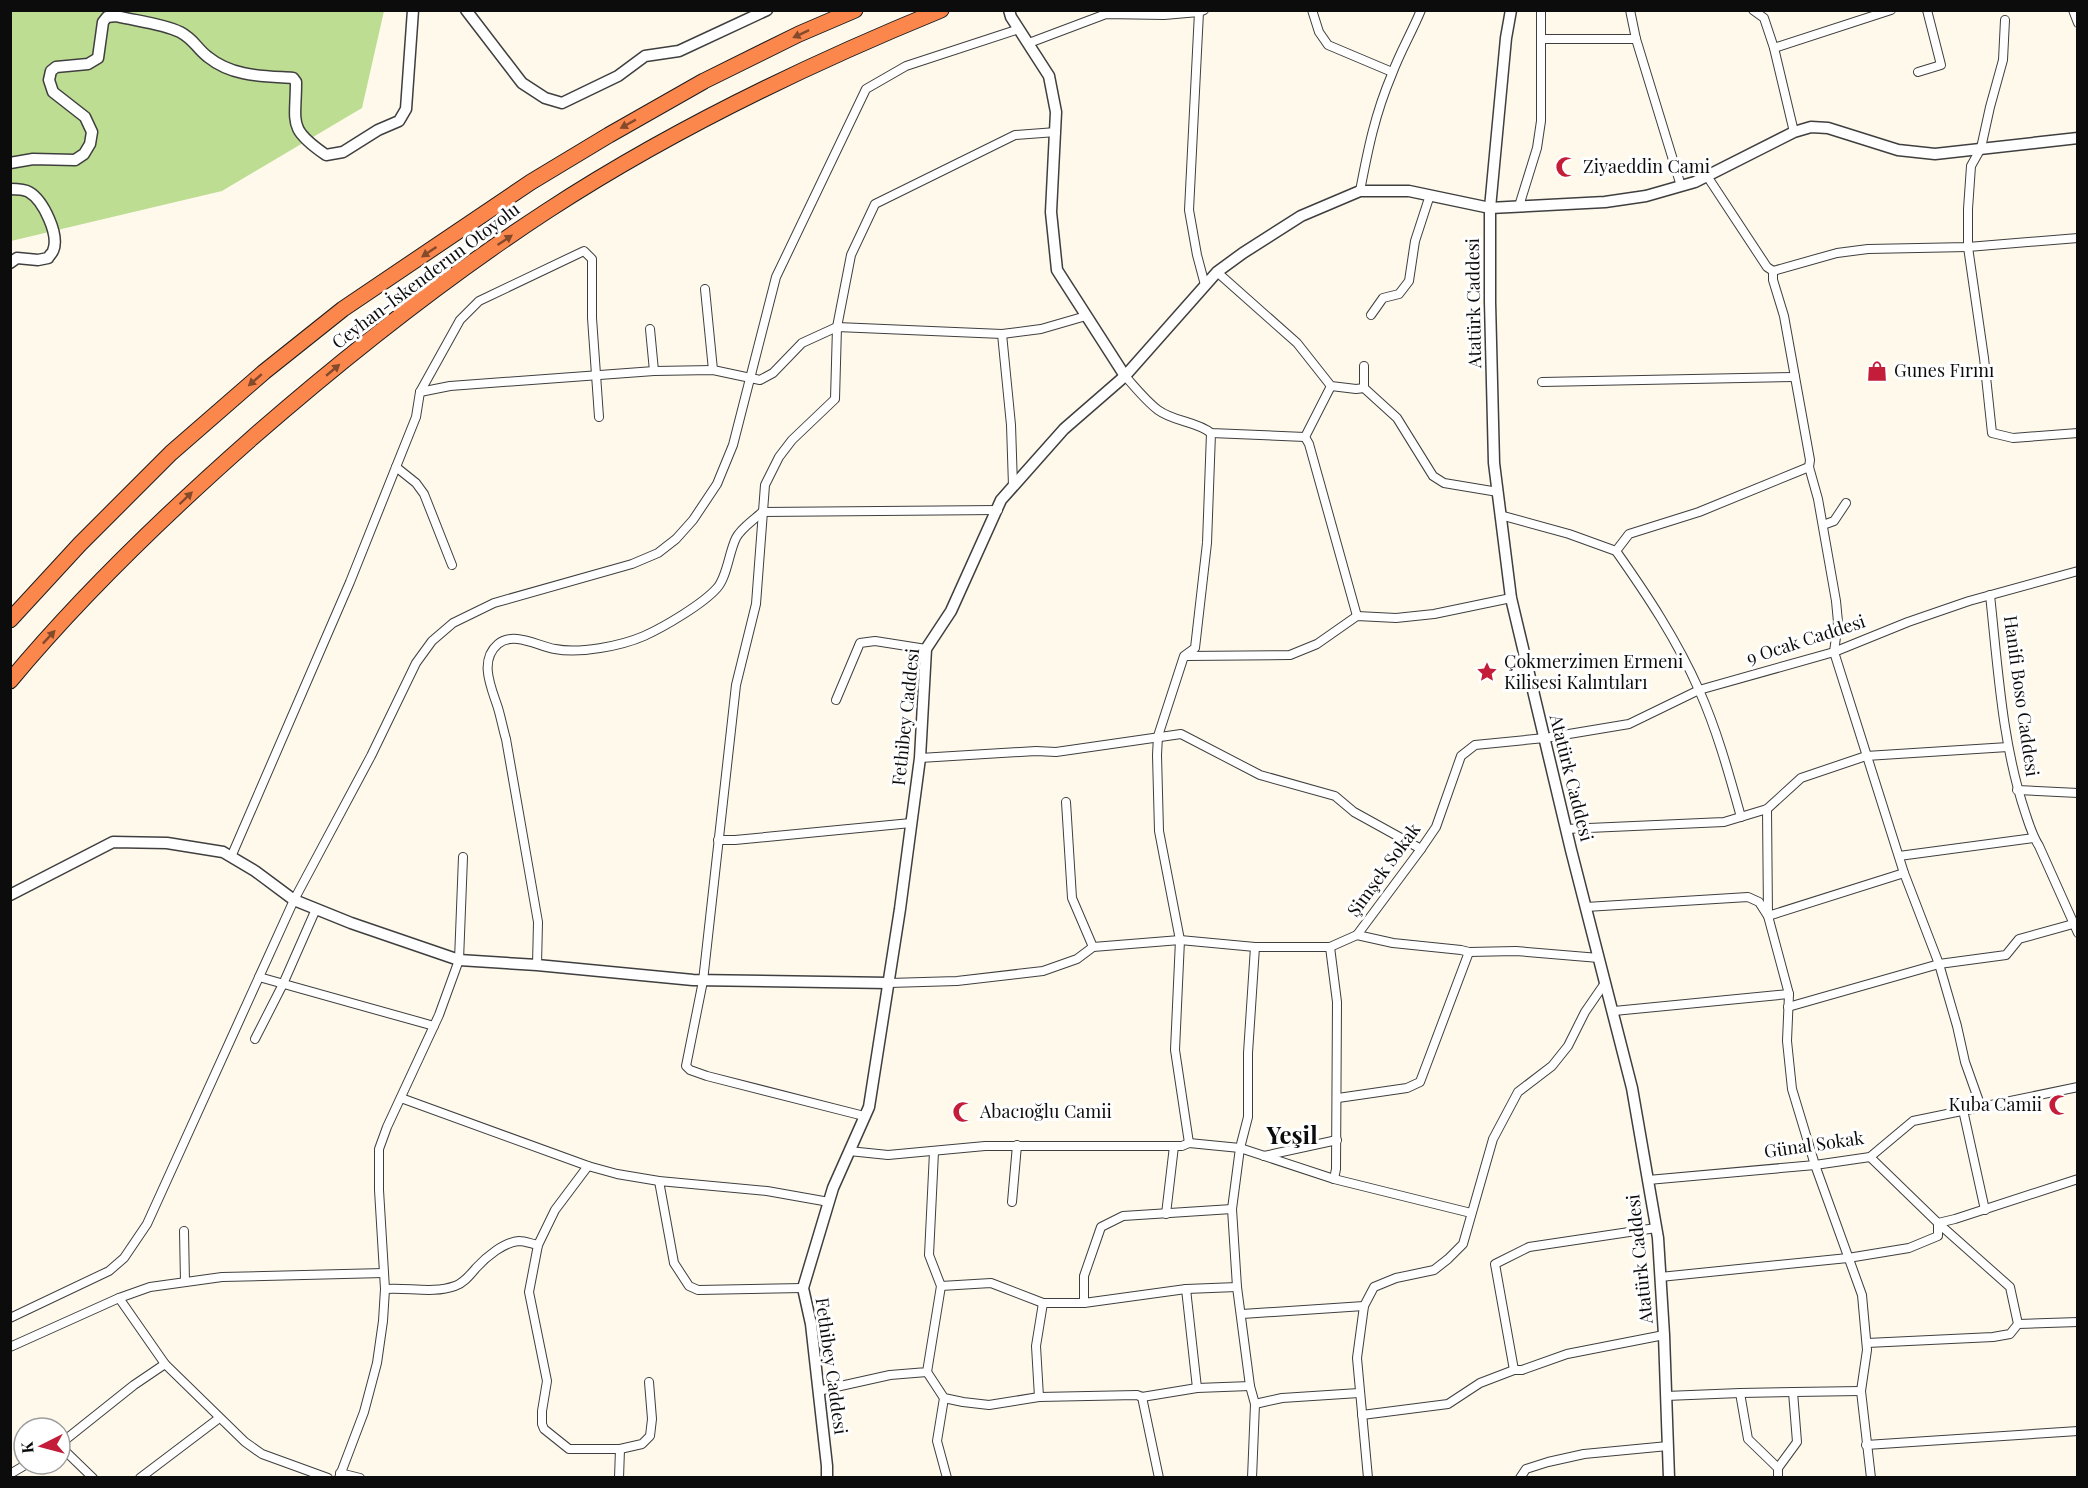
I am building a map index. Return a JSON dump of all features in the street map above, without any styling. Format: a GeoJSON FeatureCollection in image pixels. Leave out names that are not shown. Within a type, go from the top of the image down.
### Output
{"type":"FeatureCollection","features":[{"type":"Feature","properties":{"kind":"highway","name":"Ceyhan-İskenderun Otoyolu"},"geometry":{"type":"LineString","coordinates":[[10,620],[80,544],[171,453],[264,372],[343,309],[531,182],[609,135],[704,81],[799,34],[855,10]]}},
{"type":"Feature","properties":{"kind":"highway","name":"Ceyhan-İskenderun Otoyolu"},"geometry":{"type":"LineString","coordinates":[[10,681],[110,572],[202,482],[368,341],[465,267],[549,210],[720,111],[813,64],[941,10]]}},
{"type":"Feature","properties":{"kind":"street"},"geometry":{"type":"LineString","coordinates":[[10,163],[33,159],[75,160],[84,154],[90,144],[92,132],[85,117],[53,92],[49,80],[51,71],[56,67],[88,64],[98,58],[103,22],[107,17],[116,16],[176,30],[191,38],[206,56],[224,68],[266,78],[293,78],[296,82],[295,124],[301,133],[313,146],[326,154],[343,152],[378,130],[399,121],[406,109],[413,10]]}},
{"type":"Feature","properties":{"kind":"street"},"geometry":{"type":"LineString","coordinates":[[466,10],[522,83],[545,98],[562,103],[618,75],[645,56],[679,51],[767,10]]}},
{"type":"Feature","properties":{"kind":"street"},"geometry":{"type":"LineString","coordinates":[[1009,10],[1049,76],[1056,112],[1051,212],[1057,270],[1125,376],[1158,410],[1203,427],[1211,433],[1305,437]]}},
{"type":"Feature","properties":{"kind":"street"},"geometry":{"type":"LineString","coordinates":[[1312,10],[1323,40],[1328,45],[1392,72]]}},
{"type":"Feature","properties":{"kind":"street"},"geometry":{"type":"LineString","coordinates":[[1360,191],[1373,126],[1392,72],[1421,10]]}},
{"type":"Feature","properties":{"kind":"street","name":"Atatürk Caddesi"},"geometry":{"type":"LineString","coordinates":[[1511,10],[1506,39],[1490,208],[1494,464],[1511,598],[1566,829],[1614,1011],[1632,1088],[1648,1180],[1656,1228],[1660,1277],[1669,1478]]}},
{"type":"Feature","properties":{"kind":"street"},"geometry":{"type":"LineString","coordinates":[[1519,206],[1537,148],[1541,121],[1541,10]]}},
{"type":"Feature","properties":{"kind":"street"},"geometry":{"type":"LineString","coordinates":[[1630,10],[1636,39],[1681,186]]}},
{"type":"Feature","properties":{"kind":"street"},"geometry":{"type":"LineString","coordinates":[[1753,10],[1764,18],[1774,48],[1794,132]]}},
{"type":"Feature","properties":{"kind":"street"},"geometry":{"type":"LineString","coordinates":[[1774,48],[1891,10]]}},
{"type":"Feature","properties":{"kind":"street"},"geometry":{"type":"LineString","coordinates":[[1918,72],[1941,64],[1927,10]]}},
{"type":"Feature","properties":{"kind":"street"},"geometry":{"type":"LineString","coordinates":[[2073,10],[2078,22]]}},
{"type":"Feature","properties":{"kind":"street"},"geometry":{"type":"LineString","coordinates":[[1029,43],[1106,14],[1164,15],[1202,11],[1189,210],[1205,285]]}},
{"type":"Feature","properties":{"kind":"street"},"geometry":{"type":"LineString","coordinates":[[2005,20],[2003,60],[1981,148],[1971,166],[1968,209],[1968,247],[1992,433],[2013,438],[2078,433]]}},
{"type":"Feature","properties":{"kind":"street"},"geometry":{"type":"LineString","coordinates":[[10,1318],[109,1271],[124,1258],[147,1224],[294,900],[371,756],[416,663],[432,641],[453,623],[494,603],[632,564],[658,553],[676,539],[693,520],[717,484],[733,445],[776,277],[866,89],[906,66],[1019,29]]}},
{"type":"Feature","properties":{"kind":"street"},"geometry":{"type":"LineString","coordinates":[[1541,39],[1636,39]]}},
{"type":"Feature","properties":{"kind":"street","name":"Fethibey Caddesi"},"geometry":{"type":"LineString","coordinates":[[826,1478],[827,1466],[811,1324],[803,1288],[829,1202],[868,1107],[889,983],[920,758],[926,649],[951,611],[998,510],[1000,500],[1064,429],[1125,376],[1217,272],[1301,216],[1360,191],[1409,191],[1490,208],[1605,202],[1646,196],[1681,186],[1707,176],[1794,132],[1811,127],[1828,128],[1898,150],[1935,154],[2078,138]]}},
{"type":"Feature","properties":{"kind":"street"},"geometry":{"type":"LineString","coordinates":[[864,1116],[707,1076],[690,1070],[686,1066],[703,981],[736,685],[756,604],[765,485],[778,457],[792,440],[835,399],[837,327],[851,255],[875,204],[1015,135],[1056,132]]}},
{"type":"Feature","properties":{"kind":"street"},"geometry":{"type":"LineString","coordinates":[[1707,176],[1767,267],[1773,272]]}},
{"type":"Feature","properties":{"kind":"street"},"geometry":{"type":"LineString","coordinates":[[10,189],[30,192],[46,211],[55,240],[53,252],[48,258],[38,260],[17,258],[10,263]]}},
{"type":"Feature","properties":{"kind":"street"},"geometry":{"type":"LineString","coordinates":[[1371,315],[1383,298],[1399,294],[1408,281],[1414,241],[1430,195]]}},
{"type":"Feature","properties":{"kind":"street"},"geometry":{"type":"LineString","coordinates":[[1773,272],[1837,253],[1868,249],[1968,247],[2078,238]]}},
{"type":"Feature","properties":{"kind":"street"},"geometry":{"type":"LineString","coordinates":[[231,857],[350,582],[416,417],[420,392],[460,320],[479,301],[584,250],[592,259],[592,318],[599,417]]}},
{"type":"Feature","properties":{"kind":"street"},"geometry":{"type":"LineString","coordinates":[[1217,272],[1297,343],[1331,386],[1364,388],[1397,417],[1433,476],[1444,483],[1498,492]]}},
{"type":"Feature","properties":{"kind":"street"},"geometry":{"type":"LineString","coordinates":[[1773,272],[1773,280],[1784,316],[1810,460],[1809,467],[1823,525],[1838,622],[1834,652],[1904,873],[1939,964],[1965,1062],[1981,1107]]}},
{"type":"Feature","properties":{"kind":"street"},"geometry":{"type":"LineString","coordinates":[[705,289],[713,370]]}},
{"type":"Feature","properties":{"kind":"street"},"geometry":{"type":"LineString","coordinates":[[420,392],[450,386],[654,371],[713,370],[760,380],[802,343],[837,327],[1002,334],[1041,329],[1086,316]]}},
{"type":"Feature","properties":{"kind":"street"},"geometry":{"type":"LineString","coordinates":[[650,329],[654,371]]}},
{"type":"Feature","properties":{"kind":"street"},"geometry":{"type":"LineString","coordinates":[[1002,334],[1011,425],[1013,486]]}},
{"type":"Feature","properties":{"kind":"street"},"geometry":{"type":"LineString","coordinates":[[1364,366],[1364,388]]}},
{"type":"Feature","properties":{"kind":"street"},"geometry":{"type":"LineString","coordinates":[[1542,382],[1795,377]]}},
{"type":"Feature","properties":{"kind":"street"},"geometry":{"type":"LineString","coordinates":[[1305,437],[1331,386]]}},
{"type":"Feature","properties":{"kind":"street"},"geometry":{"type":"LineString","coordinates":[[1188,1143],[1175,1050],[1180,940],[1159,831],[1156,755],[1158,736],[1184,656],[1195,648],[1207,543],[1211,433]]}},
{"type":"Feature","properties":{"kind":"street"},"geometry":{"type":"LineString","coordinates":[[1305,437],[1309,444],[1357,616]]}},
{"type":"Feature","properties":{"kind":"street"},"geometry":{"type":"LineString","coordinates":[[396,466],[416,483],[424,494],[452,565]]}},
{"type":"Feature","properties":{"kind":"street"},"geometry":{"type":"LineString","coordinates":[[1616,551],[1629,534],[1699,512],[1809,467]]}},
{"type":"Feature","properties":{"kind":"street"},"geometry":{"type":"LineString","coordinates":[[1823,525],[1834,520],[1846,503]]}},
{"type":"Feature","properties":{"kind":"street"},"geometry":{"type":"LineString","coordinates":[[537,965],[538,922],[506,739],[489,685],[488,670],[491,653],[498,644],[507,639],[524,640],[555,649],[576,650],[618,644],[644,636],[698,604],[718,587],[737,536],[762,512],[998,510]]}},
{"type":"Feature","properties":{"kind":"street"},"geometry":{"type":"LineString","coordinates":[[1500,514],[1569,534],[1616,551],[1654,605],[1699,690],[1723,752],[1741,817]]}},
{"type":"Feature","properties":{"kind":"street","name":"9 Ocak Caddesi"},"geometry":{"type":"LineString","coordinates":[[1545,738],[1629,724],[1699,690],[1834,652],[1908,622],[1990,595],[2078,571]]}},
{"type":"Feature","properties":{"kind":"street","name":"Hanifi Boso Caddesi"},"geometry":{"type":"LineString","coordinates":[[1990,595],[2008,747],[2017,790],[2034,838],[2075,929]]}},
{"type":"Feature","properties":{"kind":"street"},"geometry":{"type":"LineString","coordinates":[[1184,656],[1290,655],[1317,644],[1357,616],[1396,618],[1434,614],[1511,598]]}},
{"type":"Feature","properties":{"kind":"street"},"geometry":{"type":"LineString","coordinates":[[836,700],[860,643],[875,641],[926,649]]}},
{"type":"Feature","properties":{"kind":"street"},"geometry":{"type":"LineString","coordinates":[[920,758],[1036,750],[1056,752],[1181,734],[1260,775],[1335,796],[1354,812],[1421,849]]}},
{"type":"Feature","properties":{"kind":"street","name":"Şimşek Sokak"},"geometry":{"type":"LineString","coordinates":[[1093,947],[1180,940],[1255,947],[1330,947],[1357,935],[1436,827],[1461,756],[1475,745],[1545,738]]}},
{"type":"Feature","properties":{"kind":"street"},"geometry":{"type":"LineString","coordinates":[[1566,829],[1724,822],[1767,809],[1801,778],[1866,756],[2008,747]]}},
{"type":"Feature","properties":{"kind":"street"},"geometry":{"type":"LineString","coordinates":[[2017,790],[2078,793]]}},
{"type":"Feature","properties":{"kind":"street"},"geometry":{"type":"LineString","coordinates":[[10,895],[113,842],[167,843],[223,852],[255,871],[294,900],[351,923],[459,960],[703,981],[889,983],[957,981],[1043,971],[1077,959],[1093,947],[1072,898],[1066,802]]}},
{"type":"Feature","properties":{"kind":"street"},"geometry":{"type":"LineString","coordinates":[[1767,809],[1768,916],[1789,994],[1787,1041],[1792,1089],[1815,1165],[1862,1296],[1867,1343],[1861,1391],[1871,1478]]}},
{"type":"Feature","properties":{"kind":"street"},"geometry":{"type":"LineString","coordinates":[[718,840],[911,823]]}},
{"type":"Feature","properties":{"kind":"street"},"geometry":{"type":"LineString","coordinates":[[1899,856],[2034,838]]}},
{"type":"Feature","properties":{"kind":"street"},"geometry":{"type":"LineString","coordinates":[[360,1478],[340,1475],[364,1412],[383,1321],[385,1289],[379,1149],[434,1026],[459,960],[463,857]]}},
{"type":"Feature","properties":{"kind":"street"},"geometry":{"type":"LineString","coordinates":[[1768,916],[1904,873]]}},
{"type":"Feature","properties":{"kind":"street"},"geometry":{"type":"LineString","coordinates":[[1586,907],[1748,897],[1758,902],[1768,916]]}},
{"type":"Feature","properties":{"kind":"street"},"geometry":{"type":"LineString","coordinates":[[255,1039],[283,984],[316,909]]}},
{"type":"Feature","properties":{"kind":"street"},"geometry":{"type":"LineString","coordinates":[[1788,1007],[1939,964],[2006,955],[2019,939],[2075,929]]}},
{"type":"Feature","properties":{"kind":"street"},"geometry":{"type":"LineString","coordinates":[[1357,935],[1393,943],[1468,952],[1516,951],[1599,958]]}},
{"type":"Feature","properties":{"kind":"street"},"geometry":{"type":"LineString","coordinates":[[1252,1478],[1255,1404],[1250,1386],[1237,1287],[1232,1209],[1240,1148],[1248,1118],[1248,1053],[1255,947]]}},
{"type":"Feature","properties":{"kind":"street"},"geometry":{"type":"LineString","coordinates":[[1330,947],[1337,1002],[1338,1098],[1334,1179]]}},
{"type":"Feature","properties":{"kind":"street"},"geometry":{"type":"LineString","coordinates":[[1338,1098],[1407,1088],[1420,1082],[1468,952]]}},
{"type":"Feature","properties":{"kind":"street"},"geometry":{"type":"LineString","coordinates":[[259,977],[434,1026]]}},
{"type":"Feature","properties":{"kind":"street"},"geometry":{"type":"LineString","coordinates":[[1368,1478],[1357,1358],[1364,1306],[1374,1287],[1396,1278],[1434,1270],[1448,1260],[1463,1244],[1493,1139],[1518,1092],[1552,1066],[1568,1046],[1585,1012],[1605,983]]}},
{"type":"Feature","properties":{"kind":"street"},"geometry":{"type":"LineString","coordinates":[[1614,1011],[1789,994]]}},
{"type":"Feature","properties":{"kind":"street","name":"Günal Sokak"},"geometry":{"type":"LineString","coordinates":[[1648,1180],[1815,1165],[1870,1157],[1912,1121],[2078,1087]]}},
{"type":"Feature","properties":{"kind":"street"},"geometry":{"type":"LineString","coordinates":[[401,1098],[588,1166],[617,1174],[659,1181],[767,1191],[829,1202]]}},
{"type":"Feature","properties":{"kind":"street"},"geometry":{"type":"LineString","coordinates":[[1963,1110],[1985,1210]]}},
{"type":"Feature","properties":{"kind":"street"},"geometry":{"type":"LineString","coordinates":[[1263,1156],[1337,1140]]}},
{"type":"Feature","properties":{"kind":"street"},"geometry":{"type":"LineString","coordinates":[[849,1151],[888,1155],[985,1146],[1182,1146],[1188,1143],[1240,1148],[1334,1179],[1471,1213]]}},
{"type":"Feature","properties":{"kind":"street"},"geometry":{"type":"LineString","coordinates":[[1012,1202],[1017,1145]]}},
{"type":"Feature","properties":{"kind":"street"},"geometry":{"type":"LineString","coordinates":[[1166,1214],[1174,1146]]}},
{"type":"Feature","properties":{"kind":"street"},"geometry":{"type":"LineString","coordinates":[[934,1152],[929,1255],[941,1286],[927,1372],[944,1398],[937,1441],[947,1478]]}},
{"type":"Feature","properties":{"kind":"street"},"geometry":{"type":"LineString","coordinates":[[1870,1157],[1938,1223],[2010,1287],[2018,1324]]}},
{"type":"Feature","properties":{"kind":"street"},"geometry":{"type":"LineString","coordinates":[[588,1166],[555,1210],[538,1245],[529,1292],[547,1381],[542,1411],[544,1429],[569,1449],[620,1449],[642,1444],[650,1436],[652,1419],[650,1382]]}},
{"type":"Feature","properties":{"kind":"street"},"geometry":{"type":"LineString","coordinates":[[1938,1223],[2078,1179]]}},
{"type":"Feature","properties":{"kind":"street"},"geometry":{"type":"LineString","coordinates":[[659,1181],[674,1263],[689,1286],[698,1290],[803,1288]]}},
{"type":"Feature","properties":{"kind":"street"},"geometry":{"type":"LineString","coordinates":[[1084,1303],[1084,1276],[1101,1227],[1123,1216],[1232,1209]]}},
{"type":"Feature","properties":{"kind":"street"},"geometry":{"type":"LineString","coordinates":[[1660,1277],[1848,1257],[1909,1248],[1938,1236],[1938,1223]]}},
{"type":"Feature","properties":{"kind":"street"},"geometry":{"type":"LineString","coordinates":[[1514,1370],[1495,1264],[1529,1247],[1656,1228]]}},
{"type":"Feature","properties":{"kind":"street"},"geometry":{"type":"LineString","coordinates":[[184,1231],[185,1282]]}},
{"type":"Feature","properties":{"kind":"street"},"geometry":{"type":"LineString","coordinates":[[385,1289],[427,1290],[456,1286],[467,1279],[480,1263],[506,1245],[520,1241],[538,1245]]}},
{"type":"Feature","properties":{"kind":"street"},"geometry":{"type":"LineString","coordinates":[[10,1347],[118,1298],[150,1287],[222,1276],[384,1273]]}},
{"type":"Feature","properties":{"kind":"street"},"geometry":{"type":"LineString","coordinates":[[941,1286],[991,1283],[1043,1303],[1084,1303],[1186,1290],[1237,1287]]}},
{"type":"Feature","properties":{"kind":"street"},"geometry":{"type":"LineString","coordinates":[[1186,1290],[1197,1388]]}},
{"type":"Feature","properties":{"kind":"street"},"geometry":{"type":"LineString","coordinates":[[118,1298],[165,1364],[218,1419],[244,1442],[262,1454],[328,1478]]}},
{"type":"Feature","properties":{"kind":"street"},"geometry":{"type":"LineString","coordinates":[[1039,1397],[1036,1346],[1043,1303]]}},
{"type":"Feature","properties":{"kind":"street"},"geometry":{"type":"LineString","coordinates":[[1242,1314],[1364,1306]]}},
{"type":"Feature","properties":{"kind":"street"},"geometry":{"type":"LineString","coordinates":[[1867,1343],[1993,1337],[2010,1334],[2018,1324],[2078,1322]]}},
{"type":"Feature","properties":{"kind":"street"},"geometry":{"type":"LineString","coordinates":[[1362,1415],[1448,1404],[1480,1383],[1514,1370],[1522,1370],[1567,1354],[1664,1335]]}},
{"type":"Feature","properties":{"kind":"street"},"geometry":{"type":"LineString","coordinates":[[72,1435],[134,1385],[165,1364]]}},
{"type":"Feature","properties":{"kind":"street"},"geometry":{"type":"LineString","coordinates":[[818,1391],[890,1374],[927,1372]]}},
{"type":"Feature","properties":{"kind":"street"},"geometry":{"type":"LineString","coordinates":[[944,1398],[989,1405],[1039,1397],[1137,1395],[1142,1397],[1197,1388],[1250,1386]]}},
{"type":"Feature","properties":{"kind":"street"},"geometry":{"type":"LineString","coordinates":[[1666,1396],[1861,1391]]}},
{"type":"Feature","properties":{"kind":"street"},"geometry":{"type":"LineString","coordinates":[[1740,1393],[1748,1439],[1778,1473],[1797,1442],[1792,1392]]}},
{"type":"Feature","properties":{"kind":"street"},"geometry":{"type":"LineString","coordinates":[[1255,1404],[1282,1398],[1359,1393]]}},
{"type":"Feature","properties":{"kind":"street"},"geometry":{"type":"LineString","coordinates":[[1142,1397],[1160,1478]]}},
{"type":"Feature","properties":{"kind":"street"},"geometry":{"type":"LineString","coordinates":[[140,1478],[218,1419]]}},
{"type":"Feature","properties":{"kind":"street"},"geometry":{"type":"LineString","coordinates":[[1866,1445],[2078,1431]]}},
{"type":"Feature","properties":{"kind":"street"},"geometry":{"type":"LineString","coordinates":[[1520,1478],[1526,1469],[1584,1454],[1668,1446]]}},
{"type":"Feature","properties":{"kind":"street"},"geometry":{"type":"LineString","coordinates":[[619,1478],[620,1449]]}},
{"type":"Feature","properties":{"kind":"street"},"geometry":{"type":"LineString","coordinates":[[72,1457],[93,1478]]}},
{"type":"Feature","properties":{"kind":"green space"},"geometry":{"type":"Polygon","coordinates":[[[10,11],[384,11],[362,108],[222,191],[11,241],[10,11]]]}},
{"type":"Feature","properties":{"kind":"place","name":"Ziyaeddin Cami"},"geometry":{"type":"Point","coordinates":[1566,167]}},
{"type":"Feature","properties":{"kind":"place","name":"Gunes Fırını"},"geometry":{"type":"Point","coordinates":[1877,371]}},
{"type":"Feature","properties":{"kind":"place","name":"Çokmerzimen Ermeni Kilisesi Kalıntıları"},"geometry":{"type":"Point","coordinates":[1487,672]}},
{"type":"Feature","properties":{"kind":"place","name":"Kuba Camii"},"geometry":{"type":"Point","coordinates":[2059,1105]}},
{"type":"Feature","properties":{"kind":"place","name":"Abacıoğlu Camii"},"geometry":{"type":"Point","coordinates":[963,1112]}},
{"type":"Feature","properties":{"kind":"district","name":"Yeşil"},"geometry":{"type":"Point","coordinates":[1292,1136]}}]}
